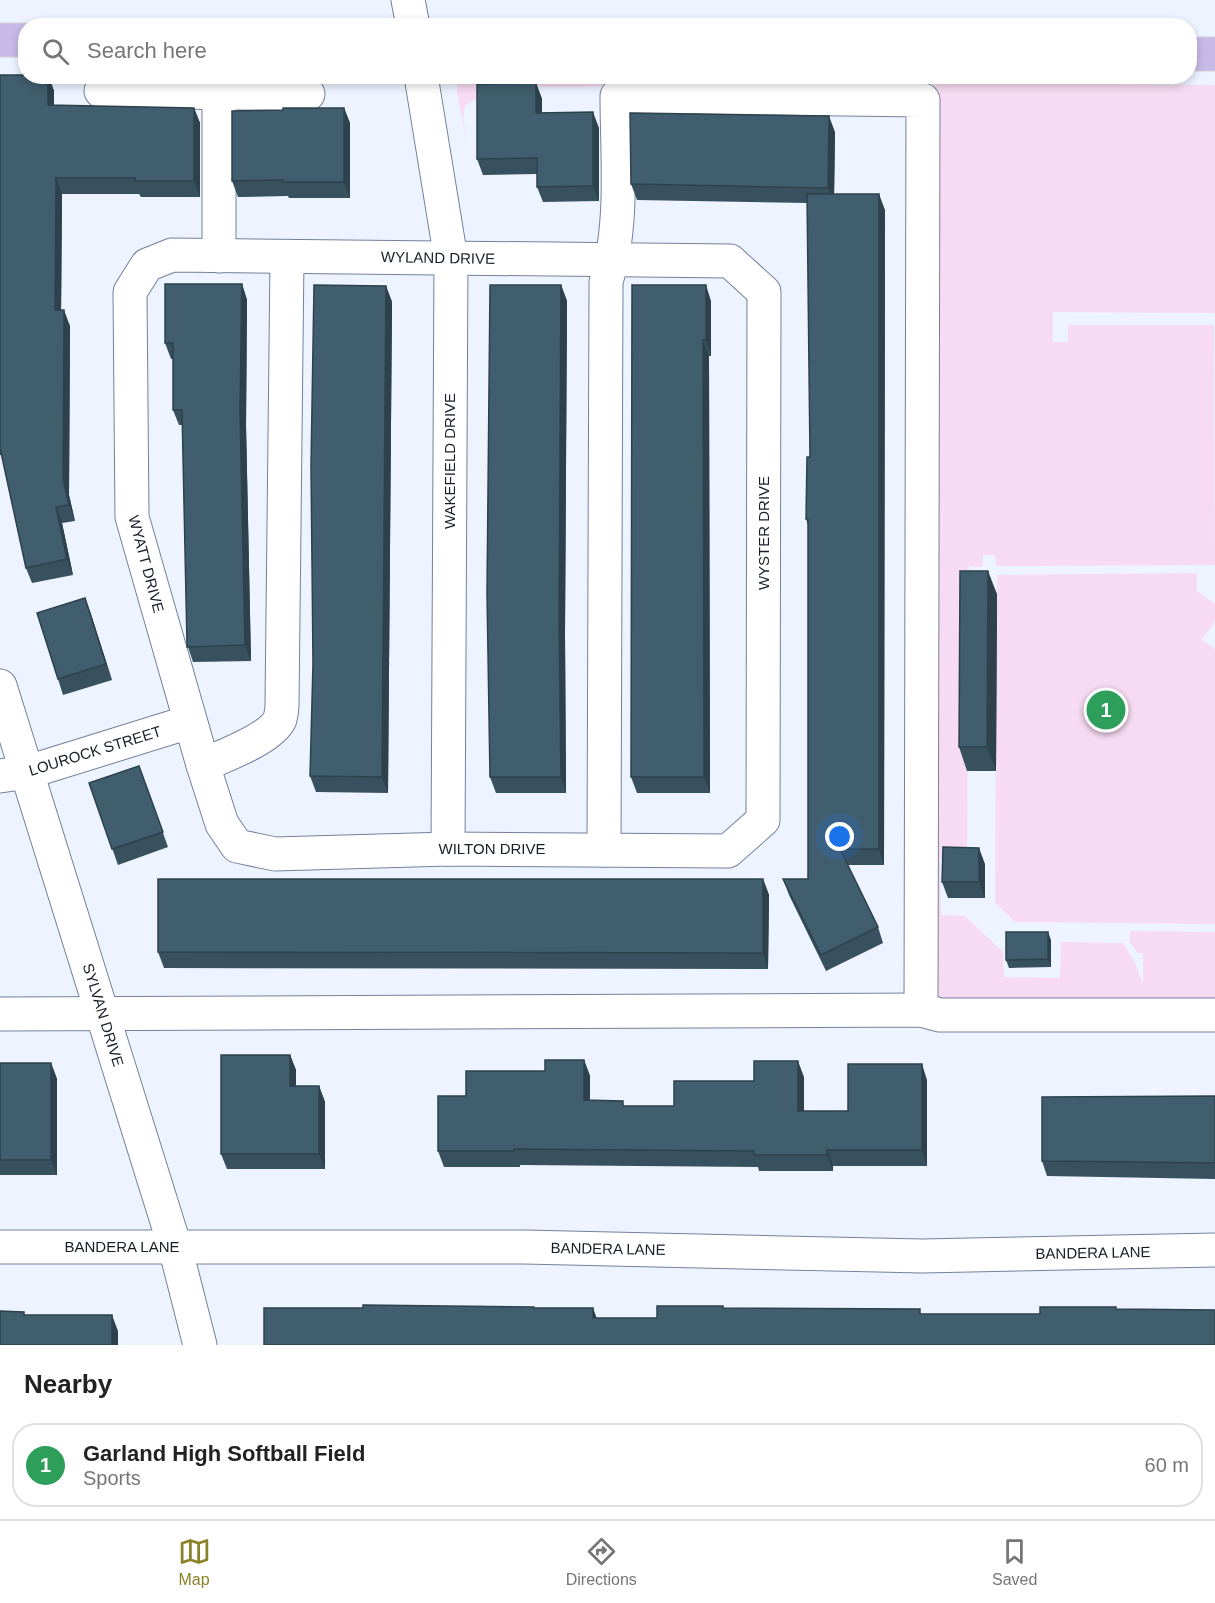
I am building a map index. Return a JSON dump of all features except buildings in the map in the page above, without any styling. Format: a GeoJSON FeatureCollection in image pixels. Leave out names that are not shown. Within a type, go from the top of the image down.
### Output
{"type":"FeatureCollection","features":[{"type":"Feature","properties":{"kind":"main road"},"geometry":{"type":"LineString","coordinates":[[0,40],[18,40]]}},
{"type":"Feature","properties":{"kind":"main road"},"geometry":{"type":"LineString","coordinates":[[1197,54],[1215,54]]}},
{"type":"Feature","properties":{"kind":"street"},"geometry":{"type":"LineString","coordinates":[[408,0],[411,18]]}},
{"type":"Feature","properties":{"kind":"street","name":"WAKEFIELD DRIVE"},"geometry":{"type":"LineString","coordinates":[[422,84],[451,259],[448,849]]}},
{"type":"Feature","properties":{"kind":"street"},"geometry":{"type":"LineString","coordinates":[[101,92],[308,94]]}},
{"type":"Feature","properties":{"kind":"street"},"geometry":{"type":"LineString","coordinates":[[219,93],[219,256]]}},
{"type":"Feature","properties":{"kind":"street"},"geometry":{"type":"LineString","coordinates":[[604,850],[606,282],[613,260],[616,237],[617,96],[923,100],[921,1010]]}},
{"type":"Feature","properties":{"kind":"street","name":"WYLAND DRIVE"},"geometry":{"type":"LineString","coordinates":[[147,265],[172,255],[730,261]]}},
{"type":"Feature","properties":{"kind":"street"},"geometry":{"type":"LineString","coordinates":[[203,765],[254,741],[270,730],[279,720],[282,705],[287,256]]}},
{"type":"Feature","properties":{"kind":"street","name":"WYSTER DRIVE"},"geometry":{"type":"LineString","coordinates":[[730,261],[764,292],[763,820]]}},
{"type":"Feature","properties":{"kind":"street","name":"WYATT DRIVE"},"geometry":{"type":"LineString","coordinates":[[147,265],[130,292],[132,517],[189,722],[222,824]]}},
{"type":"Feature","properties":{"kind":"street","name":"SYLVAN DRIVE"},"geometry":{"type":"LineString","coordinates":[[0,686],[14,774],[103,1015],[175,1247],[200,1345]]}},
{"type":"Feature","properties":{"kind":"street","name":"LOUROCK STREET"},"geometry":{"type":"LineString","coordinates":[[14,774],[189,722]]}},
{"type":"Feature","properties":{"kind":"street","name":"WILTON DRIVE"},"geometry":{"type":"LineString","coordinates":[[222,824],[237,846],[275,854],[448,849],[728,851],[763,820]]}},
{"type":"Feature","properties":{"kind":"street"},"geometry":{"type":"LineString","coordinates":[[0,1014],[921,1010],[940,1015],[1215,1015]]}},
{"type":"Feature","properties":{"kind":"street","name":"BANDERA LANE"},"geometry":{"type":"LineString","coordinates":[[0,1247],[524,1247],[922,1256],[1215,1250]]}},
{"type":"Feature","properties":{"kind":"shaded area"},"geometry":{"type":"Polygon","coordinates":[[[458,84],[923,84],[923,86],[489,87],[465,106],[463,117],[469,151],[457,94],[458,84]]]}},
{"type":"Feature","properties":{"kind":"shaded area"},"geometry":{"type":"Polygon","coordinates":[[[933,84],[1215,85],[1215,313],[1053,312],[1053,342],[1068,342],[1068,325],[1214,325],[1215,565],[996,566],[995,555],[983,555],[982,567],[969,566],[967,857],[940,858],[941,915],[965,916],[1003,952],[1004,977],[1060,978],[1061,942],[1123,943],[1136,965],[1143,984],[1143,953],[1138,953],[1130,943],[1130,931],[1215,932],[1215,1029],[931,1029],[933,84]]]}},
{"type":"Feature","properties":{"kind":"shaded area"},"geometry":{"type":"Polygon","coordinates":[[[1197,573],[1197,591],[1215,604],[1215,621],[1202,640],[1215,649],[1215,924],[1015,922],[995,903],[997,575],[1197,573]]]}},
{"type":"Feature","properties":{"kind":"place","name":"Garland High Softball Field"},"geometry":{"type":"Point","coordinates":[1106,710]}}]}
